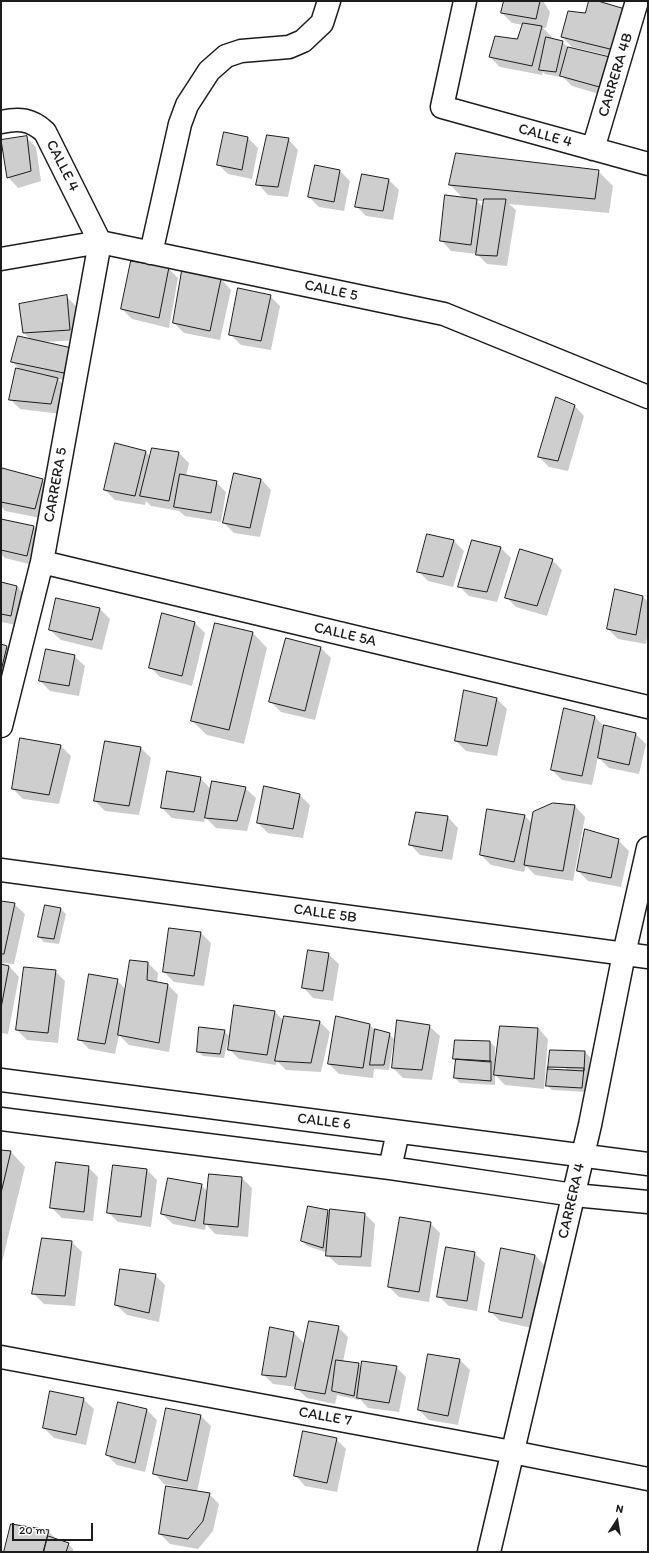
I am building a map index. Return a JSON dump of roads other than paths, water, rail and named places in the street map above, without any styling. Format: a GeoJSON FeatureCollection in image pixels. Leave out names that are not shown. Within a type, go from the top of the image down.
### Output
{"type":"FeatureCollection","features":[{"type":"Feature","properties":{"kind":"street"},"geometry":{"type":"LineString","coordinates":[[151,253],[180,124],[187,105],[209,71],[226,56],[241,51],[288,47],[303,41],[322,23],[329,1]]}},
{"type":"Feature","properties":{"kind":"street","name":"CALLE 4"},"geometry":{"type":"LineString","coordinates":[[465,1],[442,107],[648,164]]}},
{"type":"Feature","properties":{"kind":"street","name":"CARRERA 4B"},"geometry":{"type":"LineString","coordinates":[[593,149],[638,1]]}},
{"type":"Feature","properties":{"kind":"street","name":"CALLE 4"},"geometry":{"type":"LineString","coordinates":[[1,122],[23,120],[32,122],[45,132],[100,242]]}},
{"type":"Feature","properties":{"kind":"street","name":"CALLE 5"},"geometry":{"type":"LineString","coordinates":[[1,259],[100,242],[444,314],[648,396]]}},
{"type":"Feature","properties":{"kind":"street","name":"CARRERA 5"},"geometry":{"type":"LineString","coordinates":[[1,726],[42,562],[100,242]]}},
{"type":"Feature","properties":{"kind":"street","name":"CALLE 5A"},"geometry":{"type":"LineString","coordinates":[[42,562],[648,707]]}},
{"type":"Feature","properties":{"kind":"street","name":"CARRERA 4"},"geometry":{"type":"LineString","coordinates":[[489,1552],[574,1195],[624,954],[648,848]]}},
{"type":"Feature","properties":{"kind":"street","name":"CALLE 5B"},"geometry":{"type":"LineString","coordinates":[[1,870],[648,957]]}},
{"type":"Feature","properties":{"kind":"street","name":"CALLE 6"},"geometry":{"type":"LineString","coordinates":[[1,1080],[648,1164]]}},
{"type":"Feature","properties":{"kind":"street"},"geometry":{"type":"LineString","coordinates":[[1,1120],[390,1168],[574,1195],[648,1202]]}},
{"type":"Feature","properties":{"kind":"street"},"geometry":{"type":"LineString","coordinates":[[390,1168],[398,1132]]}},
{"type":"Feature","properties":{"kind":"street","name":"CALLE 7"},"geometry":{"type":"LineString","coordinates":[[1,1357],[512,1452],[648,1479]]}}]}
